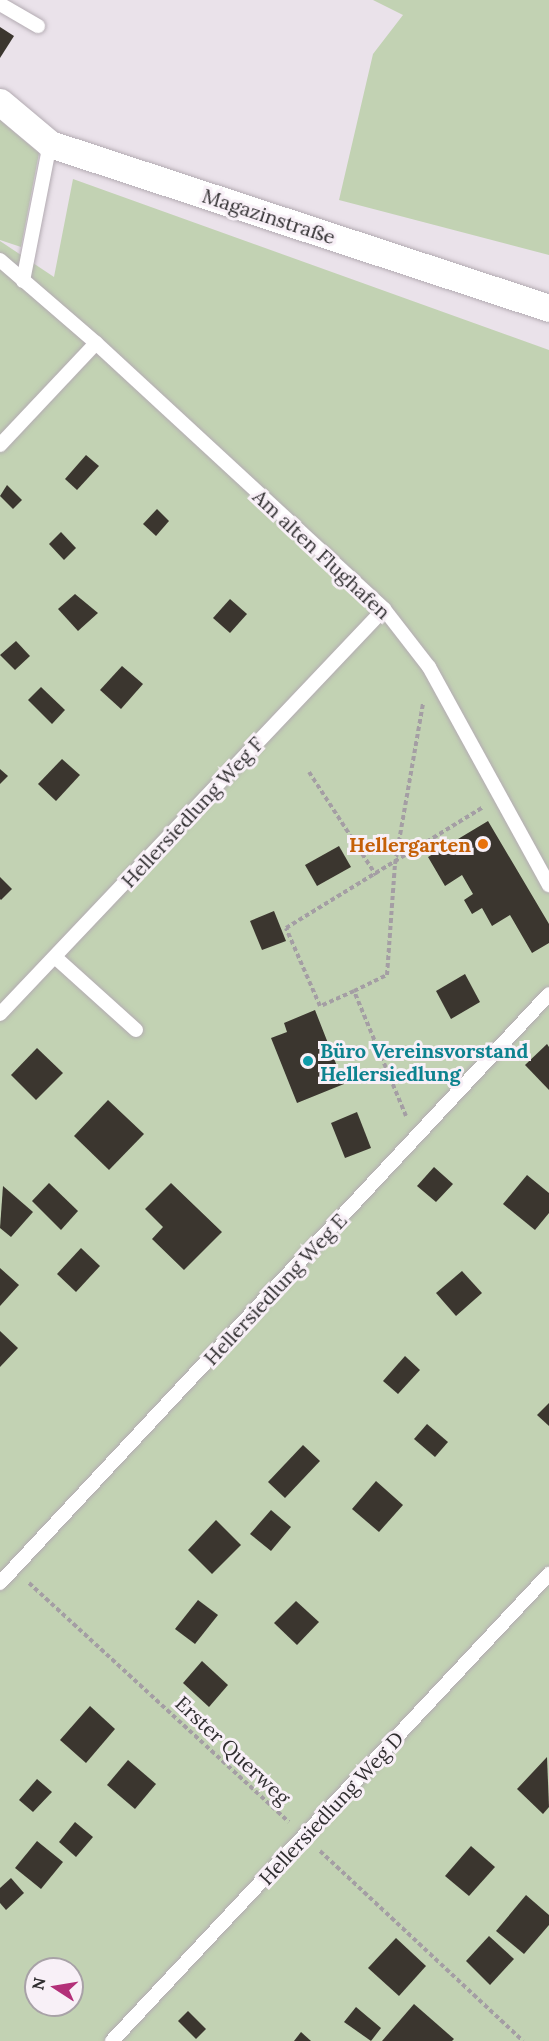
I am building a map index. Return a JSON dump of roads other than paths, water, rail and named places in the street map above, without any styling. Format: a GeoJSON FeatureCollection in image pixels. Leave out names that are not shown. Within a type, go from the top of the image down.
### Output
{"type":"FeatureCollection","features":[{"type":"Feature","properties":{"kind":"street","name":"Magazinstraße"},"geometry":{"type":"LineString","coordinates":[[0,102],[50,144],[549,308]]}},
{"type":"Feature","properties":{"kind":"lane"},"geometry":{"type":"LineString","coordinates":[[0,4],[38,26]]}},
{"type":"Feature","properties":{"kind":"lane"},"geometry":{"type":"LineString","coordinates":[[23,281],[50,144]]}},
{"type":"Feature","properties":{"kind":"lane","name":"Am alten Flughafen"},"geometry":{"type":"LineString","coordinates":[[0,260],[96,343],[384,609],[429,667],[549,885]]}},
{"type":"Feature","properties":{"kind":"lane"},"geometry":{"type":"LineString","coordinates":[[0,445],[96,343]]}},
{"type":"Feature","properties":{"kind":"lane","name":"Hellersiedlung Weg F"},"geometry":{"type":"LineString","coordinates":[[0,1014],[384,609]]}},
{"type":"Feature","properties":{"kind":"lane"},"geometry":{"type":"LineString","coordinates":[[55,957],[136,1030]]}},
{"type":"Feature","properties":{"kind":"lane","name":"Hellersiedlung Weg E"},"geometry":{"type":"LineString","coordinates":[[0,1583],[549,994]]}},
{"type":"Feature","properties":{"kind":"lane","name":"Hellersiedlung Weg D"},"geometry":{"type":"LineString","coordinates":[[112,2041],[549,1574]]}},
{"type":"Feature","properties":{"kind":"place","name":"Hellergarten"},"geometry":{"type":"Point","coordinates":[483,844]}},
{"type":"Feature","properties":{"kind":"place","name":"Büro Vereinsvorstand Hellersiedlung"},"geometry":{"type":"Point","coordinates":[308,1061]}}]}
